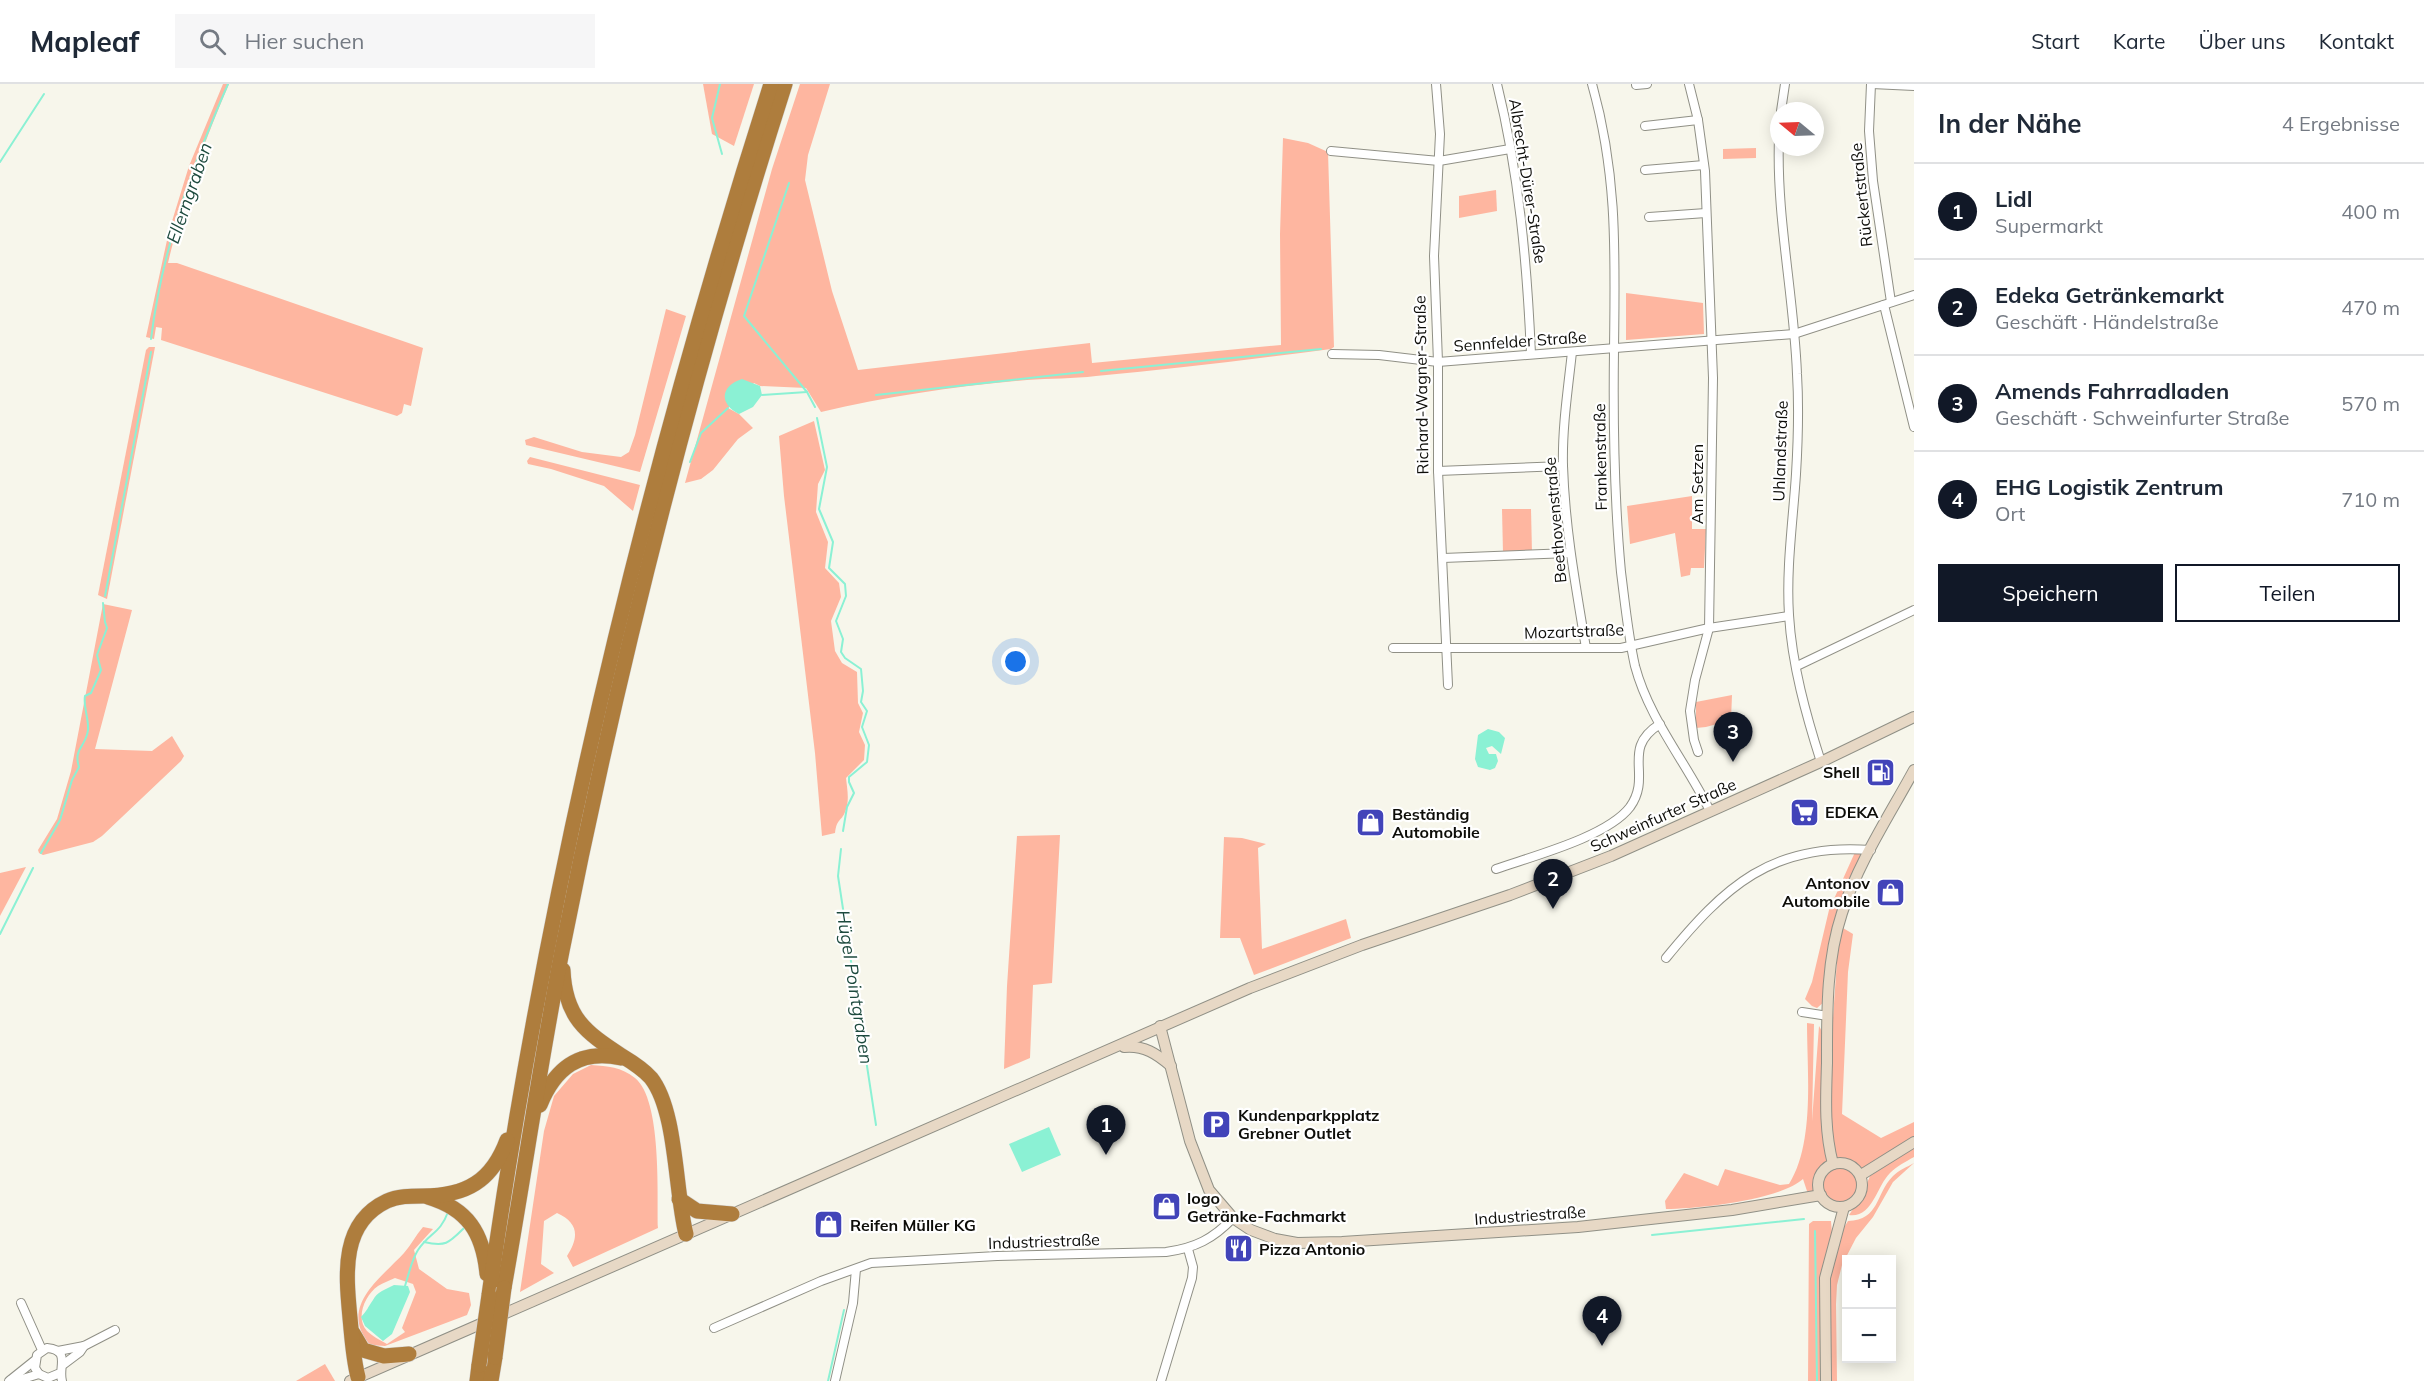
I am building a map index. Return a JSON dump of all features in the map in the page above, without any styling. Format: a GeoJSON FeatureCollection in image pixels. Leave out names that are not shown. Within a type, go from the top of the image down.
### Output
{"type":"FeatureCollection","features":[{"type":"Feature","properties":{"kind":"highway"},"geometry":{"type":"LineString","coordinates":[[477,1381],[519,1106],[572,834],[666,464],[700,314],[771,84]]}},
{"type":"Feature","properties":{"kind":"highway"},"geometry":{"type":"LineString","coordinates":[[666,464],[785,84]]}},
{"type":"Feature","properties":{"kind":"highway"},"geometry":{"type":"LineString","coordinates":[[491,1381],[504,1288],[562,952],[626,658],[656,502]]}},
{"type":"Feature","properties":{"kind":"highway"},"geometry":{"type":"LineString","coordinates":[[562,952],[563,977],[570,1009],[587,1032],[629,1060],[652,1079],[664,1104],[686,1234]]}},
{"type":"Feature","properties":{"kind":"highway"},"geometry":{"type":"LineString","coordinates":[[531,1125],[549,1085],[567,1067],[596,1055],[629,1060]]}},
{"type":"Feature","properties":{"kind":"highway"},"geometry":{"type":"LineString","coordinates":[[354,1379],[347,1259],[356,1230],[374,1209],[386,1201],[404,1196],[425,1196],[466,1189],[488,1175],[498,1161],[519,1106]]}},
{"type":"Feature","properties":{"kind":"highway"},"geometry":{"type":"LineString","coordinates":[[425,1196],[455,1208],[471,1223],[483,1249],[489,1295]]}},
{"type":"Feature","properties":{"kind":"highway"},"geometry":{"type":"LineString","coordinates":[[679,1199],[698,1211],[732,1214]]}},
{"type":"Feature","properties":{"kind":"highway"},"geometry":{"type":"LineString","coordinates":[[351,1330],[363,1350],[384,1356],[409,1354]]}},
{"type":"Feature","properties":{"kind":"main road","name":"Schweinfurter Straße"},"geometry":{"type":"LineString","coordinates":[[354,1379],[1112,1049],[1160,1026],[1304,966],[1483,905],[1588,864],[1821,762],[1914,717]]}},
{"type":"Feature","properties":{"kind":"main road"},"geometry":{"type":"LineString","coordinates":[[1833,1164],[1828,1146],[1826,1124],[1828,1016],[1830,971],[1841,915],[1871,850],[1914,770]]}},
{"type":"Feature","properties":{"kind":"main road","name":"Industriestraße"},"geometry":{"type":"LineString","coordinates":[[1160,1026],[1190,1141],[1202,1174],[1214,1197],[1233,1218],[1251,1230],[1275,1239],[1297,1243],[1342,1242],[1578,1227],[1763,1206],[1821,1195]]}},
{"type":"Feature","properties":{"kind":"main road"},"geometry":{"type":"LineString","coordinates":[[1112,1049],[1137,1046],[1157,1054],[1172,1066]]}},
{"type":"Feature","properties":{"kind":"main road"},"geometry":{"type":"LineString","coordinates":[[1861,1175],[1914,1142]]}},
{"type":"Feature","properties":{"kind":"main road"},"geometry":{"type":"LineString","coordinates":[[1826,1381],[1825,1278],[1844,1207],[1857,1199],[1862,1192],[1863,1183],[1861,1175],[1854,1167],[1847,1163],[1833,1164],[1820,1174],[1818,1183],[1821,1195],[1830,1204],[1844,1207]]}},
{"type":"Feature","properties":{"kind":"street","name":"Richard-Wagner-Straße"},"geometry":{"type":"LineString","coordinates":[[1436,84],[1440,134],[1434,249],[1438,362],[1438,471],[1448,685]]}},
{"type":"Feature","properties":{"kind":"street","name":"Albrecht-Dürer-Straße"},"geometry":{"type":"LineString","coordinates":[[1497,84],[1522,213],[1531,354]]}},
{"type":"Feature","properties":{"kind":"street","name":"Frankenstraße"},"geometry":{"type":"LineString","coordinates":[[1592,84],[1608,156],[1614,198],[1615,507],[1631,645],[1642,686],[1660,724],[1698,786],[1710,811]]}},
{"type":"Feature","properties":{"kind":"street"},"geometry":{"type":"LineString","coordinates":[[1636,85],[1647,84]]}},
{"type":"Feature","properties":{"kind":"street","name":"Am Setzen"},"geometry":{"type":"LineString","coordinates":[[1689,84],[1698,120],[1704,165],[1713,378],[1710,628],[1695,680],[1690,711],[1691,726],[1698,752]]}},
{"type":"Feature","properties":{"kind":"street"},"geometry":{"type":"LineString","coordinates":[[1782,102],[1785,84]]}},
{"type":"Feature","properties":{"kind":"street"},"geometry":{"type":"LineString","coordinates":[[1872,84],[1914,86]]}},
{"type":"Feature","properties":{"kind":"street","name":"Rückertstraße"},"geometry":{"type":"LineString","coordinates":[[1872,84],[1869,131],[1873,181],[1888,303],[1914,427]]}},
{"type":"Feature","properties":{"kind":"street"},"geometry":{"type":"LineString","coordinates":[[1644,126],[1698,120]]}},
{"type":"Feature","properties":{"kind":"street"},"geometry":{"type":"LineString","coordinates":[[1331,151],[1439,161],[1510,149]]}},
{"type":"Feature","properties":{"kind":"street","name":"Uhlandstraße"},"geometry":{"type":"LineString","coordinates":[[1779,156],[1798,406],[1796,474],[1788,579],[1789,616],[1802,696],[1821,762]]}},
{"type":"Feature","properties":{"kind":"street"},"geometry":{"type":"LineString","coordinates":[[1645,170],[1704,165]]}},
{"type":"Feature","properties":{"kind":"street"},"geometry":{"type":"LineString","coordinates":[[1649,217],[1706,213]]}},
{"type":"Feature","properties":{"kind":"street","name":"Sennfelder Straße"},"geometry":{"type":"LineString","coordinates":[[1332,354],[1379,355],[1438,362],[1794,334],[1914,295]]}},
{"type":"Feature","properties":{"kind":"street","name":"Beethovenstraße"},"geometry":{"type":"LineString","coordinates":[[1572,352],[1563,466],[1570,553],[1586,648]]}},
{"type":"Feature","properties":{"kind":"street"},"geometry":{"type":"LineString","coordinates":[[1438,471],[1563,466]]}},
{"type":"Feature","properties":{"kind":"street"},"geometry":{"type":"LineString","coordinates":[[1443,558],[1570,553]]}},
{"type":"Feature","properties":{"kind":"street"},"geometry":{"type":"LineString","coordinates":[[1797,666],[1914,610]]}},
{"type":"Feature","properties":{"kind":"street","name":"Mozartstraße"},"geometry":{"type":"LineString","coordinates":[[1393,648],[1621,648],[1710,628],[1789,616]]}},
{"type":"Feature","properties":{"kind":"street"},"geometry":{"type":"LineString","coordinates":[[1496,869],[1575,842],[1623,814],[1636,797],[1640,778],[1641,741],[1646,733],[1660,724]]}},
{"type":"Feature","properties":{"kind":"street"},"geometry":{"type":"LineString","coordinates":[[1666,958],[1720,897],[1743,879],[1803,854],[1823,850],[1871,850]]}},
{"type":"Feature","properties":{"kind":"street"},"geometry":{"type":"LineString","coordinates":[[1802,1012],[1828,1016]]}},
{"type":"Feature","properties":{"kind":"street","name":"Industriestraße"},"geometry":{"type":"LineString","coordinates":[[714,1328],[821,1281],[871,1263],[997,1256],[1166,1252],[1188,1249],[1215,1236],[1233,1218]]}},
{"type":"Feature","properties":{"kind":"street"},"geometry":{"type":"LineString","coordinates":[[1161,1381],[1192,1278],[1193,1267],[1188,1249]]}},
{"type":"Feature","properties":{"kind":"street"},"geometry":{"type":"LineString","coordinates":[[835,1381],[853,1302],[856,1269]]}},
{"type":"Feature","properties":{"kind":"street"},"geometry":{"type":"LineString","coordinates":[[21,1303],[42,1350]]}},
{"type":"Feature","properties":{"kind":"street"},"geometry":{"type":"LineString","coordinates":[[10,1381],[34,1361],[42,1350],[58,1351],[84,1346],[116,1330]]}},
{"type":"Feature","properties":{"kind":"street"},"geometry":{"type":"LineString","coordinates":[[64,1364],[81,1352],[84,1346]]}},
{"type":"Feature","properties":{"kind":"street"},"geometry":{"type":"LineString","coordinates":[[10,1381],[39,1374],[50,1379],[61,1377],[64,1364],[58,1351]]}},
{"type":"Feature","properties":{"kind":"street"},"geometry":{"type":"LineString","coordinates":[[34,1361],[39,1374]]}},
{"type":"Feature","properties":{"kind":"shaded area"},"geometry":{"type":"Polygon","coordinates":[[[223,84],[229,84],[194,172],[168,263],[177,263],[423,348],[411,406],[404,404],[402,413],[397,416],[161,340],[162,328],[156,327],[154,339],[146,337],[169,231],[189,166],[223,84]]]}},
{"type":"Feature","properties":{"kind":"shaded area"},"geometry":{"type":"Polygon","coordinates":[[[703,84],[754,84],[734,146],[712,134],[703,84]]]}},
{"type":"Feature","properties":{"kind":"shaded area"},"geometry":{"type":"Polygon","coordinates":[[[800,84],[830,84],[808,155],[805,180],[832,291],[858,370],[1090,343],[1092,363],[1281,345],[1280,234],[1283,138],[1308,143],[1328,152],[1334,347],[1155,370],[949,389],[897,396],[821,412],[806,388],[760,386],[754,383],[728,408],[739,414],[753,428],[738,439],[713,470],[701,479],[685,483],[772,169],[800,84]]]}},
{"type":"Feature","properties":{"kind":"shaded area"},"geometry":{"type":"Polygon","coordinates":[[[1756,148],[1756,158],[1723,159],[1723,149],[1756,148]]]}},
{"type":"Feature","properties":{"kind":"shaded area"},"geometry":{"type":"Polygon","coordinates":[[[1496,190],[1497,211],[1459,218],[1459,196],[1496,190]]]}},
{"type":"Feature","properties":{"kind":"shaded area"},"geometry":{"type":"Polygon","coordinates":[[[1626,293],[1703,303],[1704,334],[1626,340],[1626,293]]]}},
{"type":"Feature","properties":{"kind":"shaded area"},"geometry":{"type":"Polygon","coordinates":[[[666,309],[686,316],[640,472],[526,445],[525,440],[534,437],[582,452],[621,457],[629,452],[666,309]]]}},
{"type":"Feature","properties":{"kind":"shaded area"},"geometry":{"type":"Polygon","coordinates":[[[149,347],[155,347],[107,599],[98,595],[146,350],[149,347]]]}},
{"type":"Feature","properties":{"kind":"shaded area"},"geometry":{"type":"Polygon","coordinates":[[[742,379],[760,386],[762,395],[753,407],[739,414],[728,405],[725,395],[729,386],[742,379]]]}},
{"type":"Feature","properties":{"kind":"shaded area"},"geometry":{"type":"Polygon","coordinates":[[[814,421],[825,470],[818,484],[816,512],[828,542],[825,568],[839,583],[841,597],[831,621],[835,651],[842,663],[857,672],[858,703],[863,713],[859,732],[865,745],[864,760],[846,778],[847,808],[835,833],[822,836],[815,753],[784,496],[779,436],[814,421]]]}},
{"type":"Feature","properties":{"kind":"shaded area"},"geometry":{"type":"Polygon","coordinates":[[[530,457],[640,485],[633,511],[604,486],[528,464],[530,457]]]}},
{"type":"Feature","properties":{"kind":"shaded area"},"geometry":{"type":"Polygon","coordinates":[[[1692,496],[1692,529],[1706,529],[1704,568],[1691,568],[1690,575],[1681,577],[1675,533],[1630,544],[1627,506],[1692,496]]]}},
{"type":"Feature","properties":{"kind":"shaded area"},"geometry":{"type":"Polygon","coordinates":[[[1502,509],[1531,509],[1532,553],[1503,553],[1502,509]]]}},
{"type":"Feature","properties":{"kind":"shaded area"},"geometry":{"type":"Polygon","coordinates":[[[103,604],[132,610],[95,749],[152,751],[172,736],[184,756],[102,836],[93,842],[43,855],[38,850],[57,819],[71,771],[103,604]]]}},
{"type":"Feature","properties":{"kind":"shaded area"},"geometry":{"type":"Polygon","coordinates":[[[1732,695],[1731,720],[1696,728],[1696,702],[1732,695]]]}},
{"type":"Feature","properties":{"kind":"shaded area"},"geometry":{"type":"Polygon","coordinates":[[[1488,729],[1499,732],[1505,738],[1501,754],[1492,746],[1486,748],[1489,754],[1496,754],[1498,761],[1495,768],[1490,770],[1478,767],[1475,759],[1478,735],[1488,729]]]}},
{"type":"Feature","properties":{"kind":"shaded area"},"geometry":{"type":"Polygon","coordinates":[[[1060,835],[1052,983],[1033,985],[1030,1058],[1004,1069],[1017,836],[1060,835]]]}},
{"type":"Feature","properties":{"kind":"shaded area"},"geometry":{"type":"Polygon","coordinates":[[[1224,837],[1242,838],[1266,844],[1258,848],[1262,949],[1346,919],[1351,938],[1254,975],[1240,938],[1220,938],[1224,837]]]}},
{"type":"Feature","properties":{"kind":"shaded area"},"geometry":{"type":"Polygon","coordinates":[[[1856,850],[1871,851],[1838,925],[1853,934],[1848,972],[1842,1114],[1881,1138],[1914,1122],[1914,1141],[1861,1175],[1849,1164],[1833,1163],[1820,1176],[1820,1195],[1809,1197],[1803,1179],[1776,1193],[1758,1198],[1717,1205],[1666,1209],[1665,1201],[1684,1173],[1718,1186],[1725,1169],[1780,1185],[1789,1184],[1803,1148],[1806,1128],[1807,1023],[1814,1024],[1812,1121],[1819,1026],[1823,1033],[1826,1117],[1837,961],[1835,942],[1824,1002],[1817,1008],[1805,999],[1812,982],[1829,910],[1856,850]]]}},
{"type":"Feature","properties":{"kind":"shaded area"},"geometry":{"type":"Polygon","coordinates":[[[26,867],[0,916],[0,873],[26,867]]]}},
{"type":"Feature","properties":{"kind":"shaded area"},"geometry":{"type":"Polygon","coordinates":[[[591,1065],[625,1071],[644,1089],[654,1126],[658,1228],[573,1267],[567,1256],[574,1243],[575,1231],[570,1221],[557,1213],[544,1221],[541,1264],[554,1273],[520,1292],[544,1131],[554,1096],[573,1074],[591,1065]]]}},
{"type":"Feature","properties":{"kind":"shaded area"},"geometry":{"type":"Polygon","coordinates":[[[1049,1127],[1061,1155],[1022,1172],[1009,1144],[1049,1127]]]}},
{"type":"Feature","properties":{"kind":"shaded area"},"geometry":{"type":"Polygon","coordinates":[[[1914,1147],[1914,1157],[1890,1173],[1869,1207],[1857,1215],[1849,1215],[1861,1197],[1870,1176],[1914,1147]]]}},
{"type":"Feature","properties":{"kind":"shaded area"},"geometry":{"type":"Polygon","coordinates":[[[1914,1163],[1893,1182],[1847,1255],[1842,1255],[1836,1304],[1837,1381],[1808,1381],[1809,1224],[1813,1221],[1831,1221],[1833,1245],[1848,1221],[1858,1220],[1872,1211],[1887,1183],[1900,1170],[1914,1163]]]}},
{"type":"Feature","properties":{"kind":"shaded area"},"geometry":{"type":"Polygon","coordinates":[[[1839,1165],[1853,1170],[1858,1184],[1853,1198],[1839,1203],[1825,1198],[1820,1184],[1825,1170],[1839,1165]]]}},
{"type":"Feature","properties":{"kind":"shaded area"},"geometry":{"type":"Polygon","coordinates":[[[423,1227],[433,1229],[414,1250],[419,1269],[447,1289],[469,1293],[471,1305],[467,1315],[385,1346],[370,1345],[361,1331],[358,1318],[360,1306],[366,1294],[404,1253],[423,1227]],[[395,1278],[373,1290],[362,1313],[363,1326],[367,1331],[387,1344],[405,1332],[402,1328],[416,1292],[413,1284],[395,1278]]]}},
{"type":"Feature","properties":{"kind":"shaded area"},"geometry":{"type":"Polygon","coordinates":[[[394,1285],[408,1286],[410,1292],[392,1334],[383,1341],[365,1326],[361,1317],[377,1295],[394,1285]]]}},
{"type":"Feature","properties":{"kind":"shaded area"},"geometry":{"type":"Polygon","coordinates":[[[325,1364],[335,1381],[296,1381],[325,1364]]]}},
{"type":"Feature","properties":{"kind":"waterway","name":"Ellerngraben"},"geometry":{"type":"LineString","coordinates":[[151,339],[163,273],[180,209],[202,146],[228,84]]}},
{"type":"Feature","properties":{"kind":"waterway","name":"Hügel Pointgraben"},"geometry":{"type":"LineString","coordinates":[[720,84],[712,118],[722,154]]}},
{"type":"Feature","properties":{"kind":"waterway"},"geometry":{"type":"LineString","coordinates":[[0,162],[44,94]]}},
{"type":"Feature","properties":{"kind":"waterway","name":"Hügel Pointgraben"},"geometry":{"type":"LineString","coordinates":[[789,183],[744,316],[807,392],[815,407]]}},
{"type":"Feature","properties":{"kind":"waterway"},"geometry":{"type":"LineString","coordinates":[[1101,371],[1321,349]]}},
{"type":"Feature","properties":{"kind":"waterway","name":"Ellerngraben"},"geometry":{"type":"LineString","coordinates":[[105,596],[151,352]]}},
{"type":"Feature","properties":{"kind":"waterway"},"geometry":{"type":"LineString","coordinates":[[876,395],[1083,372]]}},
{"type":"Feature","properties":{"kind":"waterway"},"geometry":{"type":"LineString","coordinates":[[762,395],[807,392]]}},
{"type":"Feature","properties":{"kind":"waterway"},"geometry":{"type":"LineString","coordinates":[[690,462],[701,433],[728,408]]}},
{"type":"Feature","properties":{"kind":"waterway","name":"Hügel Pointgraben"},"geometry":{"type":"LineString","coordinates":[[817,418],[827,467],[819,509],[833,542],[829,568],[845,584],[846,596],[836,621],[843,639],[841,652],[845,658],[861,669],[863,691],[861,702],[867,711],[862,727],[869,745],[867,762],[849,777],[854,793],[847,807],[843,831]]}},
{"type":"Feature","properties":{"kind":"waterway","name":"Ellerngraben"},"geometry":{"type":"LineString","coordinates":[[41,853],[60,820],[72,780],[79,767],[79,751],[87,736],[85,696],[91,693],[101,670],[97,655],[107,628],[103,603]]}},
{"type":"Feature","properties":{"kind":"waterway","name":"Hügel Pointgraben"},"geometry":{"type":"LineString","coordinates":[[841,849],[838,876],[876,1125]]}},
{"type":"Feature","properties":{"kind":"waterway","name":"Ellerngraben"},"geometry":{"type":"LineString","coordinates":[[0,934],[33,868]]}},
{"type":"Feature","properties":{"kind":"waterway"},"geometry":{"type":"LineString","coordinates":[[405,1286],[418,1250],[442,1225],[448,1212]]}},
{"type":"Feature","properties":{"kind":"waterway"},"geometry":{"type":"LineString","coordinates":[[1652,1235],[1804,1219]]}},
{"type":"Feature","properties":{"kind":"waterway"},"geometry":{"type":"LineString","coordinates":[[424,1242],[442,1244],[455,1237],[464,1228]]}},
{"type":"Feature","properties":{"kind":"waterway"},"geometry":{"type":"LineString","coordinates":[[1815,1231],[1817,1381]]}},
{"type":"Feature","properties":{"kind":"waterway","name":"Hügel Pointgraben"},"geometry":{"type":"LineString","coordinates":[[828,1381],[844,1310]]}},
{"type":"Feature","properties":{"kind":"place","name":"Amends Fahrradladen"},"geometry":{"type":"Point","coordinates":[1733,762]}},
{"type":"Feature","properties":{"kind":"place","name":"Shell"},"geometry":{"type":"Point","coordinates":[1881,772]}},
{"type":"Feature","properties":{"kind":"place","name":"EDEKA"},"geometry":{"type":"Point","coordinates":[1804,812]}},
{"type":"Feature","properties":{"kind":"place","name":"Beständig Automobile"},"geometry":{"type":"Point","coordinates":[1371,823]}},
{"type":"Feature","properties":{"kind":"place","name":"Antonov Automobile"},"geometry":{"type":"Point","coordinates":[1891,892]}},
{"type":"Feature","properties":{"kind":"place","name":"Edeka Getränkemarkt"},"geometry":{"type":"Point","coordinates":[1553,909]}},
{"type":"Feature","properties":{"kind":"place","name":"Kundenparkpplatz Grebner Outlet"},"geometry":{"type":"Point","coordinates":[1217,1124]}},
{"type":"Feature","properties":{"kind":"place","name":"Lidl"},"geometry":{"type":"Point","coordinates":[1106,1155]}},
{"type":"Feature","properties":{"kind":"place","name":"logo Getränke-Fachmarkt"},"geometry":{"type":"Point","coordinates":[1166,1207]}},
{"type":"Feature","properties":{"kind":"place","name":"Reifen Müller KG"},"geometry":{"type":"Point","coordinates":[829,1225]}},
{"type":"Feature","properties":{"kind":"place","name":"Pizza Antonio"},"geometry":{"type":"Point","coordinates":[1238,1249]}},
{"type":"Feature","properties":{"kind":"place","name":"EHG Logistik Zentrum"},"geometry":{"type":"Point","coordinates":[1602,1346]}}]}
